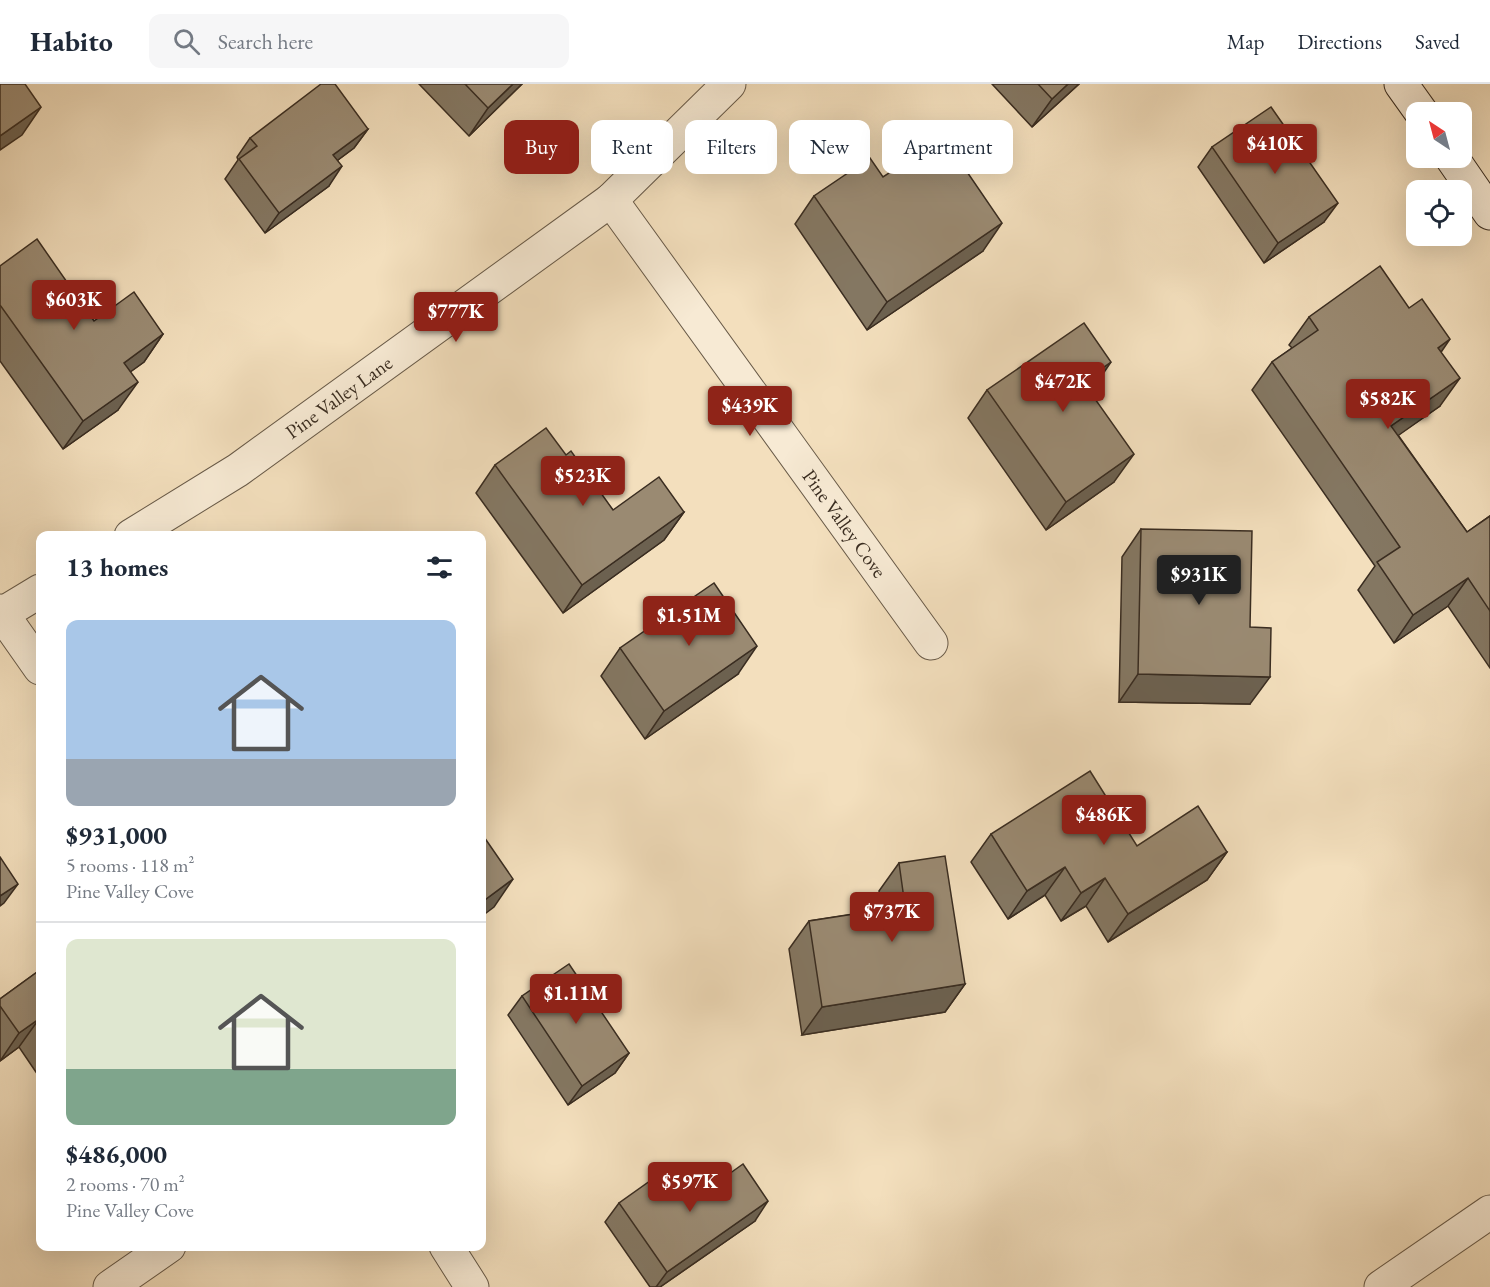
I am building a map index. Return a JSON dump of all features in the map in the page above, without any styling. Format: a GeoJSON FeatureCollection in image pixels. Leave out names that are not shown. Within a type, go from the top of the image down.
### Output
{"type":"FeatureCollection","features":[{"type":"Feature","properties":{"kind":"street","name":"Pine Valley Lane"},"geometry":{"type":"LineString","coordinates":[[139,531],[238,470],[611,200],[729,84]]}},
{"type":"Feature","properties":{"kind":"street"},"geometry":{"type":"LineString","coordinates":[[1401,84],[1414,102]]}},
{"type":"Feature","properties":{"kind":"street"},"geometry":{"type":"LineString","coordinates":[[1459,168],[1490,213]]}},
{"type":"Feature","properties":{"kind":"street","name":"Pine Valley Cove"},"geometry":{"type":"LineString","coordinates":[[611,200],[931,643]]}},
{"type":"Feature","properties":{"kind":"street"},"geometry":{"type":"LineString","coordinates":[[36,593],[1,613],[36,662]]}},
{"type":"Feature","properties":{"kind":"street"},"geometry":{"type":"LineString","coordinates":[[1381,1287],[1490,1212]]}},
{"type":"Feature","properties":{"kind":"street"},"geometry":{"type":"LineString","coordinates":[[110,1287],[162,1251]]}},
{"type":"Feature","properties":{"kind":"street"},"geometry":{"type":"LineString","coordinates":[[449,1251],[472,1287]]}},
{"type":"Feature","properties":{"kind":"building"},"geometry":{"type":"Polygon","coordinates":[[[0,84],[25,84],[41,107],[0,136],[0,84]]]}},
{"type":"Feature","properties":{"kind":"building"},"geometry":{"type":"Polygon","coordinates":[[[321,84],[335,84],[368,129],[333,155],[342,166],[279,213],[239,159],[257,146],[250,138],[321,84]]]}},
{"type":"Feature","properties":{"kind":"building"},"geometry":{"type":"Polygon","coordinates":[[[465,84],[513,84],[488,108],[465,84]]]}},
{"type":"Feature","properties":{"kind":"building"},"geometry":{"type":"Polygon","coordinates":[[[1038,84],[1068,84],[1052,99],[1038,84]]]}},
{"type":"Feature","properties":{"kind":"building"},"geometry":{"type":"Polygon","coordinates":[[[1271,107],[1338,203],[1278,243],[1212,147],[1271,107]]]}},
{"type":"Feature","properties":{"kind":"building"},"geometry":{"type":"Polygon","coordinates":[[[870,158],[883,177],[888,174],[969,174],[1002,223],[887,302],[814,196],[846,174],[870,174],[870,158]]]}},
{"type":"Feature","properties":{"kind":"building"},"geometry":{"type":"Polygon","coordinates":[[[37,239],[94,321],[134,292],[163,334],[124,363],[138,382],[83,421],[0,305],[0,266],[37,239]]]}},
{"type":"Feature","properties":{"kind":"building"},"geometry":{"type":"Polygon","coordinates":[[[1380,266],[1409,308],[1422,299],[1450,339],[1438,348],[1460,378],[1391,426],[1467,532],[1490,516],[1490,611],[1468,578],[1413,615],[1377,562],[1400,547],[1272,362],[1318,330],[1309,317],[1380,266]]]}},
{"type":"Feature","properties":{"kind":"building"},"geometry":{"type":"Polygon","coordinates":[[[1084,323],[1111,362],[1083,382],[1134,454],[1066,502],[987,390],[1084,323]]]}},
{"type":"Feature","properties":{"kind":"building"},"geometry":{"type":"Polygon","coordinates":[[[546,428],[566,455],[571,451],[613,510],[659,477],[684,512],[582,585],[495,465],[546,428]]]}},
{"type":"Feature","properties":{"kind":"building"},"geometry":{"type":"Polygon","coordinates":[[[1141,529],[1252,531],[1250,627],[1271,628],[1270,677],[1138,674],[1141,529]]]}},
{"type":"Feature","properties":{"kind":"building"},"geometry":{"type":"Polygon","coordinates":[[[714,583],[757,646],[664,711],[620,648],[714,583]]]}},
{"type":"Feature","properties":{"kind":"building"},"geometry":{"type":"Polygon","coordinates":[[[1090,771],[1137,846],[1198,806],[1227,852],[1128,914],[1105,878],[1081,893],[1065,867],[1027,891],[991,834],[1090,771]]]}},
{"type":"Feature","properties":{"kind":"building"},"geometry":{"type":"Polygon","coordinates":[[[486,840],[513,879],[486,899],[486,840]]]}},
{"type":"Feature","properties":{"kind":"building"},"geometry":{"type":"Polygon","coordinates":[[[945,856],[965,984],[822,1007],[809,921],[905,906],[899,863],[945,856]]]}},
{"type":"Feature","properties":{"kind":"building"},"geometry":{"type":"Polygon","coordinates":[[[0,857],[18,884],[0,896],[0,857]]]}},
{"type":"Feature","properties":{"kind":"building"},"geometry":{"type":"Polygon","coordinates":[[[569,964],[629,1053],[582,1086],[522,996],[569,964]]]}},
{"type":"Feature","properties":{"kind":"building"},"geometry":{"type":"Polygon","coordinates":[[[36,973],[36,1021],[19,1033],[0,1006],[0,999],[36,973]]]}},
{"type":"Feature","properties":{"kind":"building"},"geometry":{"type":"Polygon","coordinates":[[[743,1164],[768,1201],[667,1272],[619,1203],[671,1166],[694,1199],[743,1164]]]}}]}
